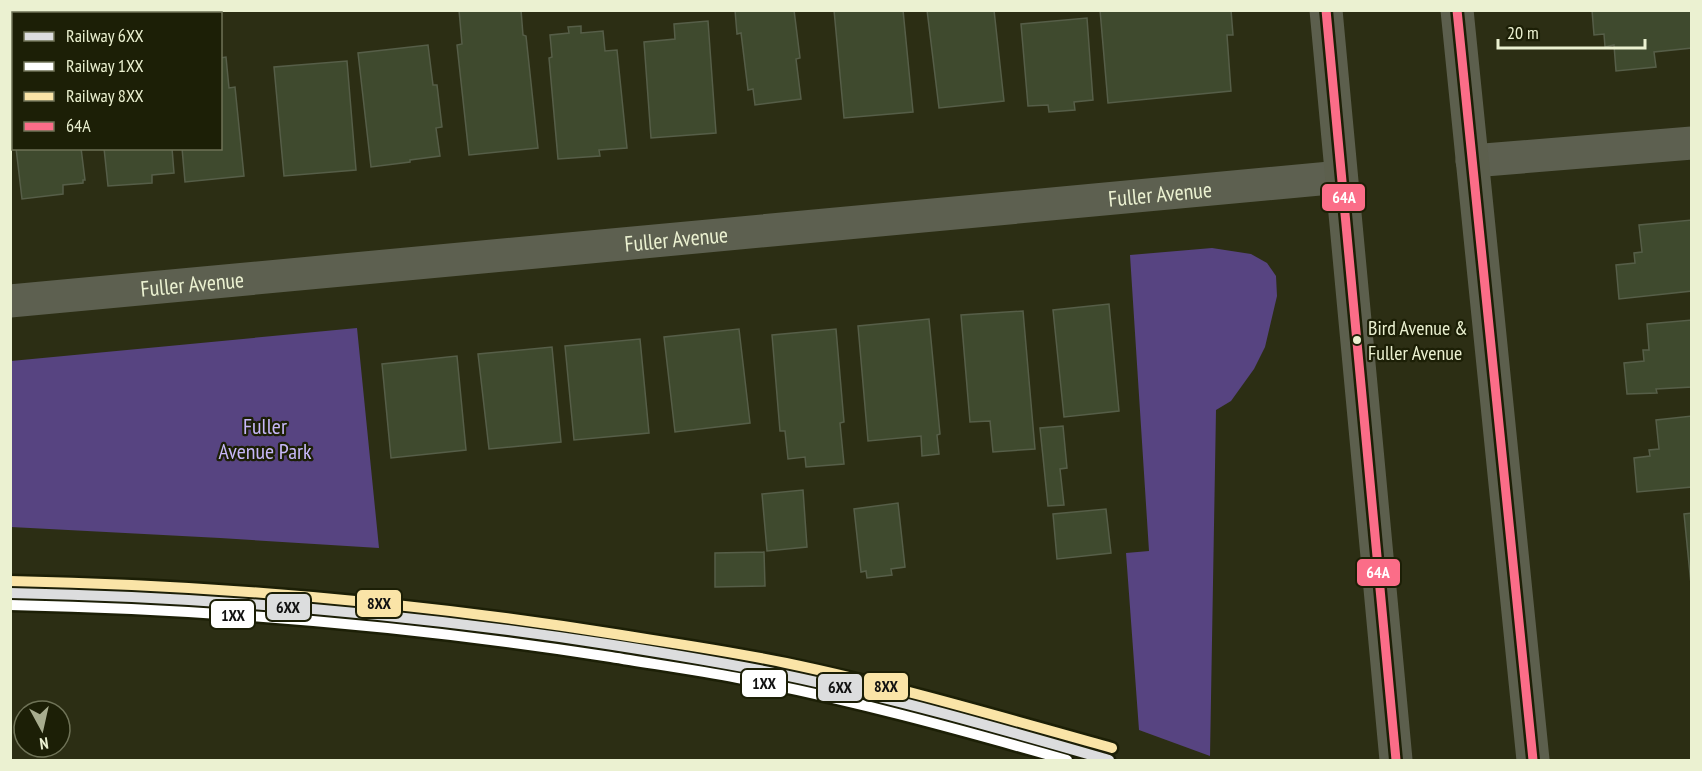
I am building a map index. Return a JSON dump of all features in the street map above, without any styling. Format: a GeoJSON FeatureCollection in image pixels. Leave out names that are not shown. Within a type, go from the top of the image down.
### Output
{"type":"FeatureCollection","features":[{"type":"Feature","properties":{"kind":"main road"},"geometry":{"type":"LineString","coordinates":[[1326,10],[1396,760]]}},
{"type":"Feature","properties":{"kind":"main road"},"geometry":{"type":"LineString","coordinates":[[1457,10],[1533,760]]}},
{"type":"Feature","properties":{"kind":"street"},"geometry":{"type":"LineString","coordinates":[[1472,161],[1692,143]]}},
{"type":"Feature","properties":{"kind":"street","name":"Fuller Avenue"},"geometry":{"type":"LineString","coordinates":[[10,301],[1341,177]]}},
{"type":"Feature","properties":{"kind":"green space"},"geometry":{"type":"Polygon","coordinates":[[[1212,248],[1251,254],[1267,263],[1276,276],[1277,296],[1265,347],[1254,369],[1231,401],[1216,410],[1210,756],[1139,730],[1126,553],[1149,551],[1130,255],[1212,248]]]}},
{"type":"Feature","properties":{"kind":"green space","name":"Fuller Avenue Park"},"geometry":{"type":"Polygon","coordinates":[[[357,328],[379,548],[11,527],[11,361],[357,328]]]}},
{"type":"Feature","properties":{"kind":"building"},"geometry":{"type":"Polygon","coordinates":[[[10,10],[22,10],[22,12],[12,12],[12,54],[10,54],[10,10]]]}},
{"type":"Feature","properties":{"kind":"building"},"geometry":{"type":"Polygon","coordinates":[[[459,10],[521,10],[538,148],[469,155],[457,45],[462,44],[459,10]]]}},
{"type":"Feature","properties":{"kind":"building"},"geometry":{"type":"Polygon","coordinates":[[[735,10],[794,10],[800,58],[796,59],[801,99],[755,105],[753,89],[748,90],[741,33],[737,34],[735,10]]]}},
{"type":"Feature","properties":{"kind":"building"},"geometry":{"type":"Polygon","coordinates":[[[834,10],[903,10],[913,112],[844,118],[834,10]]]}},
{"type":"Feature","properties":{"kind":"building"},"geometry":{"type":"Polygon","coordinates":[[[927,10],[994,10],[1004,101],[939,108],[927,10]]]}},
{"type":"Feature","properties":{"kind":"building"},"geometry":{"type":"Polygon","coordinates":[[[1100,10],[1231,10],[1233,35],[1227,35],[1231,91],[1108,103],[1100,10]]]}},
{"type":"Feature","properties":{"kind":"building"},"geometry":{"type":"Polygon","coordinates":[[[1592,10],[1692,10],[1692,48],[1654,52],[1656,67],[1616,71],[1614,45],[1605,47],[1604,34],[1594,35],[1592,10]]]}},
{"type":"Feature","properties":{"kind":"building"},"geometry":{"type":"Polygon","coordinates":[[[1087,18],[1093,100],[1074,102],[1075,110],[1049,112],[1048,105],[1028,106],[1021,24],[1087,18]]]}},
{"type":"Feature","properties":{"kind":"building"},"geometry":{"type":"Polygon","coordinates":[[[708,21],[716,133],[651,138],[644,42],[675,39],[674,24],[708,21]]]}},
{"type":"Feature","properties":{"kind":"building"},"geometry":{"type":"Polygon","coordinates":[[[581,26],[581,33],[603,31],[605,51],[617,50],[627,148],[599,150],[600,156],[558,159],[549,58],[552,57],[550,35],[569,33],[568,27],[581,26]]]}},
{"type":"Feature","properties":{"kind":"building"},"geometry":{"type":"Polygon","coordinates":[[[428,45],[433,85],[437,85],[442,127],[436,128],[440,156],[371,167],[358,53],[428,45]]]}},
{"type":"Feature","properties":{"kind":"building"},"geometry":{"type":"Polygon","coordinates":[[[226,57],[229,88],[235,87],[244,176],[185,182],[182,150],[222,150],[222,58],[226,57]]]}},
{"type":"Feature","properties":{"kind":"building"},"geometry":{"type":"Polygon","coordinates":[[[347,61],[356,170],[284,176],[274,67],[347,61]]]}},
{"type":"Feature","properties":{"kind":"building"},"geometry":{"type":"Polygon","coordinates":[[[10,98],[12,98],[12,126],[10,112],[10,98]]]}},
{"type":"Feature","properties":{"kind":"building"},"geometry":{"type":"Polygon","coordinates":[[[16,150],[81,150],[85,180],[83,183],[63,185],[63,194],[22,199],[16,150]]]}},
{"type":"Feature","properties":{"kind":"building"},"geometry":{"type":"Polygon","coordinates":[[[104,150],[172,150],[174,173],[152,175],[152,183],[108,186],[104,150]]]}},
{"type":"Feature","properties":{"kind":"building"},"geometry":{"type":"Polygon","coordinates":[[[1692,220],[1692,291],[1619,299],[1616,265],[1635,263],[1634,253],[1642,252],[1639,225],[1692,220]]]}},
{"type":"Feature","properties":{"kind":"building"},"geometry":{"type":"Polygon","coordinates":[[[1109,304],[1119,411],[1064,417],[1053,310],[1109,304]]]}},
{"type":"Feature","properties":{"kind":"building"},"geometry":{"type":"Polygon","coordinates":[[[1023,311],[1035,449],[993,452],[990,421],[970,422],[961,315],[1023,311]]]}},
{"type":"Feature","properties":{"kind":"building"},"geometry":{"type":"Polygon","coordinates":[[[929,319],[940,434],[937,435],[939,454],[922,456],[921,436],[868,441],[858,326],[929,319]]]}},
{"type":"Feature","properties":{"kind":"building"},"geometry":{"type":"Polygon","coordinates":[[[1692,320],[1692,387],[1656,389],[1657,393],[1627,394],[1624,363],[1644,361],[1643,350],[1649,350],[1647,324],[1692,320]]]}},
{"type":"Feature","properties":{"kind":"building"},"geometry":{"type":"Polygon","coordinates":[[[739,329],[750,423],[675,432],[664,337],[739,329]]]}},
{"type":"Feature","properties":{"kind":"building"},"geometry":{"type":"Polygon","coordinates":[[[836,329],[844,422],[840,423],[844,464],[806,467],[805,457],[788,459],[785,431],[780,431],[772,335],[836,329]]]}},
{"type":"Feature","properties":{"kind":"building"},"geometry":{"type":"Polygon","coordinates":[[[640,339],[649,433],[574,440],[565,346],[640,339]]]}},
{"type":"Feature","properties":{"kind":"building"},"geometry":{"type":"Polygon","coordinates":[[[552,347],[561,442],[489,449],[478,354],[552,347]]]}},
{"type":"Feature","properties":{"kind":"building"},"geometry":{"type":"Polygon","coordinates":[[[457,356],[466,450],[391,458],[382,364],[457,356]]]}},
{"type":"Feature","properties":{"kind":"building"},"geometry":{"type":"Polygon","coordinates":[[[1692,416],[1692,487],[1637,492],[1634,458],[1650,456],[1649,450],[1659,449],[1656,420],[1692,416]]]}},
{"type":"Feature","properties":{"kind":"building"},"geometry":{"type":"Polygon","coordinates":[[[1063,426],[1067,468],[1060,469],[1064,505],[1048,506],[1040,428],[1063,426]]]}},
{"type":"Feature","properties":{"kind":"building"},"geometry":{"type":"Polygon","coordinates":[[[803,490],[807,547],[767,551],[762,494],[803,490]]]}},
{"type":"Feature","properties":{"kind":"building"},"geometry":{"type":"Polygon","coordinates":[[[898,503],[905,567],[891,569],[892,575],[867,578],[866,571],[861,572],[854,509],[898,503]]]}},
{"type":"Feature","properties":{"kind":"building"},"geometry":{"type":"Polygon","coordinates":[[[1106,509],[1111,553],[1057,559],[1053,514],[1106,509]]]}},
{"type":"Feature","properties":{"kind":"building"},"geometry":{"type":"Polygon","coordinates":[[[1692,513],[1692,584],[1691,584],[1684,514],[1692,513]]]}},
{"type":"Feature","properties":{"kind":"building"},"geometry":{"type":"Polygon","coordinates":[[[764,552],[765,586],[715,587],[715,553],[764,552]]]}},
{"type":"Feature","properties":{"kind":"rail line","name":"8XX"},"geometry":{"type":"LineString","coordinates":[[10,581],[162,586],[313,597],[464,613],[615,634],[743,655],[827,672],[1112,748]]}},
{"type":"Feature","properties":{"kind":"rail line","name":"6XX"},"geometry":{"type":"LineString","coordinates":[[10,593],[162,598],[313,609],[463,624],[613,645],[825,684],[947,714],[1109,760]]}},
{"type":"Feature","properties":{"kind":"rail line","name":"1XX"},"geometry":{"type":"LineString","coordinates":[[10,605],[236,615],[387,628],[536,646],[780,686],[903,715],[1067,760]]}},
{"type":"Feature","properties":{"kind":"transit line","name":"64A"},"geometry":{"type":"LineString","coordinates":[[1326,10],[1396,760]]}},
{"type":"Feature","properties":{"kind":"transit line","name":"64A"},"geometry":{"type":"LineString","coordinates":[[1457,10],[1533,760]]}},
{"type":"Feature","properties":{"kind":"place","name":"Bird Avenue & Fuller Avenue"},"geometry":{"type":"Point","coordinates":[1357,340]}}]}
